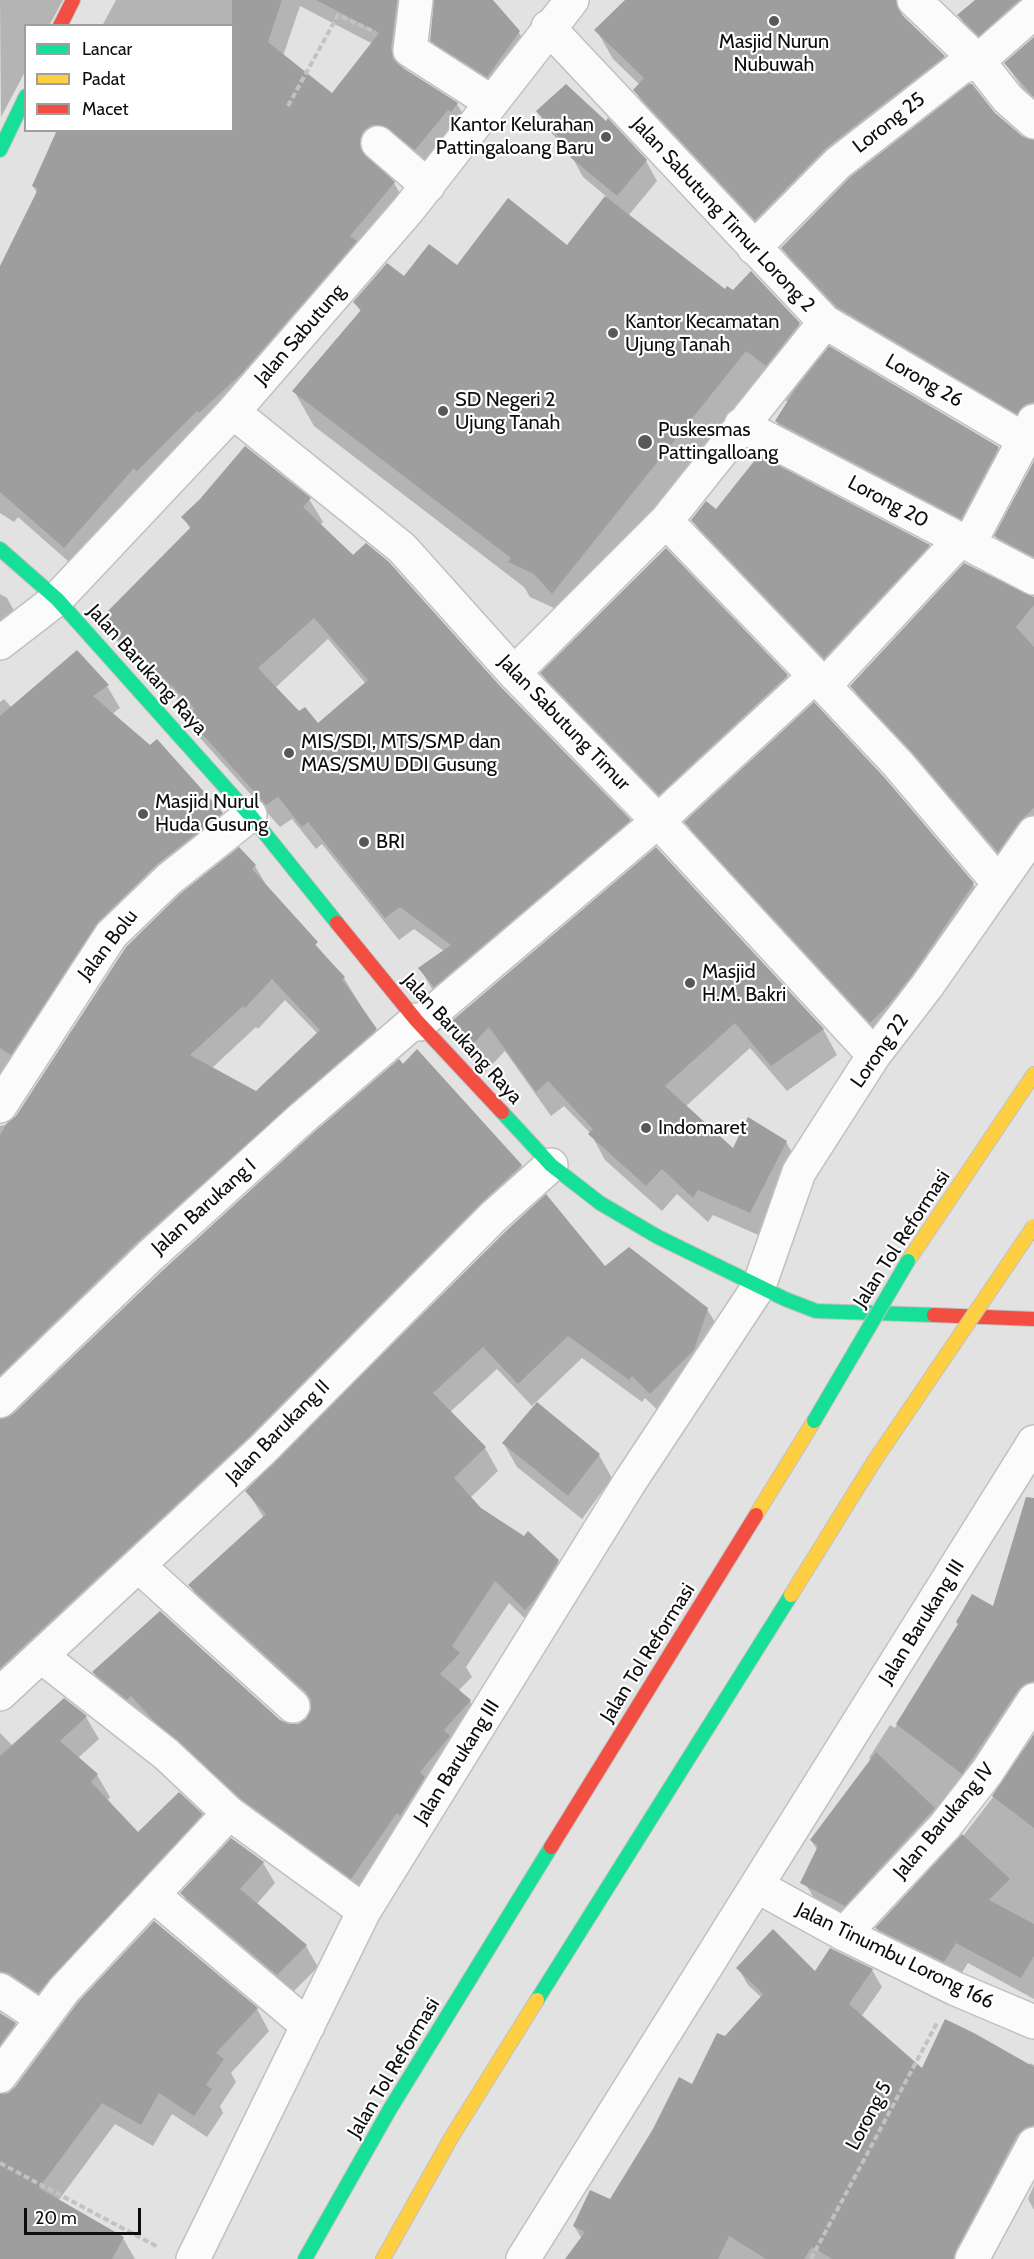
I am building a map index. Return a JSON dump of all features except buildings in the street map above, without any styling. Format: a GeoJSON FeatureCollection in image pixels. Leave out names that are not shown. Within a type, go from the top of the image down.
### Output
{"type":"FeatureCollection","features":[{"type":"Feature","properties":{"kind":"main road"},"geometry":{"type":"LineString","coordinates":[[61,24],[73,0]]}},
{"type":"Feature","properties":{"kind":"main road"},"geometry":{"type":"LineString","coordinates":[[0,150],[24,100]]}},
{"type":"Feature","properties":{"kind":"main road","name":"Jalan Barukang Raya"},"geometry":{"type":"LineString","coordinates":[[0,549],[57,600],[250,815],[417,1022],[551,1165],[600,1203],[658,1237],[816,1311],[1034,1319]]}},
{"type":"Feature","properties":{"kind":"main road","name":"Jalan Tol Reformasi"},"geometry":{"type":"LineString","coordinates":[[305,2259],[390,2109],[814,1421],[908,1261],[1034,1074]]}},
{"type":"Feature","properties":{"kind":"main road"},"geometry":{"type":"LineString","coordinates":[[383,2259],[451,2138],[873,1463],[1034,1226]]}},
{"type":"Feature","properties":{"kind":"street"},"geometry":{"type":"LineString","coordinates":[[416,0],[411,50],[491,102]]}},
{"type":"Feature","properties":{"kind":"street","name":"Jalan Sabutung"},"geometry":{"type":"LineString","coordinates":[[0,643],[57,600],[233,412],[428,186],[548,27],[572,0]]}},
{"type":"Feature","properties":{"kind":"street"},"geometry":{"type":"LineString","coordinates":[[914,0],[978,62],[1008,99],[1034,122]]}},
{"type":"Feature","properties":{"kind":"street","name":"Lorong 25"},"geometry":{"type":"LineString","coordinates":[[754,248],[838,163],[960,68],[978,62],[1034,12]]}},
{"type":"Feature","properties":{"kind":"street","name":"Jalan Sabutung Timur Lorong 2"},"geometry":{"type":"LineString","coordinates":[[514,673],[666,520],[825,322],[548,27]]}},
{"type":"Feature","properties":{"kind":"street"},"geometry":{"type":"LineString","coordinates":[[378,142],[428,186]]}},
{"type":"Feature","properties":{"kind":"street","name":"Lorong 26"},"geometry":{"type":"LineString","coordinates":[[825,322],[1028,430]]}},
{"type":"Feature","properties":{"kind":"street","name":"Jalan Sabutung Timur"},"geometry":{"type":"LineString","coordinates":[[233,412],[402,548],[514,673],[658,821],[873,1055]]}},
{"type":"Feature","properties":{"kind":"street","name":"Lorong 20"},"geometry":{"type":"LineString","coordinates":[[741,425],[1034,578]]}},
{"type":"Feature","properties":{"kind":"street","name":"Jalan Barukang I"},"geometry":{"type":"LineString","coordinates":[[0,1401],[150,1256],[292,1127],[658,821],[820,681],[964,542],[1028,430]]}},
{"type":"Feature","properties":{"kind":"street"},"geometry":{"type":"LineString","coordinates":[[666,520],[898,764],[998,882]]}},
{"type":"Feature","properties":{"kind":"street","name":"Jalan Bolu"},"geometry":{"type":"LineString","coordinates":[[0,1106],[111,935],[169,879],[250,815]]}},
{"type":"Feature","properties":{"kind":"street","name":"Lorong 22"},"geometry":{"type":"LineString","coordinates":[[759,1286],[799,1172],[873,1055],[927,986],[1034,833]]}},
{"type":"Feature","properties":{"kind":"street","name":"Jalan Barukang II"},"geometry":{"type":"LineString","coordinates":[[0,1694],[140,1567],[263,1449],[493,1217],[551,1165]]}},
{"type":"Feature","properties":{"kind":"street","name":"Jalan Barukang III"},"geometry":{"type":"LineString","coordinates":[[193,2259],[364,1911],[629,1483],[759,1286]]}},
{"type":"Feature","properties":{"kind":"street","name":"Jalan Barukang III"},"geometry":{"type":"LineString","coordinates":[[523,2259],[1034,1442]]}},
{"type":"Feature","properties":{"kind":"street"},"geometry":{"type":"LineString","coordinates":[[140,1567],[293,1706]]}},
{"type":"Feature","properties":{"kind":"street"},"geometry":{"type":"LineString","coordinates":[[41,1656],[166,1754],[229,1813],[364,1911]]}},
{"type":"Feature","properties":{"kind":"street","name":"Jalan Barukang IV"},"geometry":{"type":"LineString","coordinates":[[844,1934],[945,1826],[987,1772],[1034,1700]]}},
{"type":"Feature","properties":{"kind":"street"},"geometry":{"type":"LineString","coordinates":[[0,2076],[42,2018],[229,1813]]}},
{"type":"Feature","properties":{"kind":"street","name":"Jalan Tinumbu Lorong 166"},"geometry":{"type":"LineString","coordinates":[[757,1886],[844,1934],[956,1989],[1034,2022]]}},
{"type":"Feature","properties":{"kind":"street"},"geometry":{"type":"LineString","coordinates":[[153,1895],[308,2026]]}},
{"type":"Feature","properties":{"kind":"street"},"geometry":{"type":"LineString","coordinates":[[0,1990],[42,2018]]}},
{"type":"Feature","properties":{"kind":"street"},"geometry":{"type":"LineString","coordinates":[[972,2259],[1034,2144]]}},
{"type":"Feature","properties":{"kind":"path"},"geometry":{"type":"LineString","coordinates":[[288,106],[338,15],[411,50]]}},
{"type":"Feature","properties":{"kind":"path","name":"Lorong 5"},"geometry":{"type":"LineString","coordinates":[[812,2259],[956,1989]]}},
{"type":"Feature","properties":{"kind":"path"},"geometry":{"type":"LineString","coordinates":[[0,2163],[160,2248]]}},
{"type":"Feature","properties":{"kind":"traffic: fast"},"geometry":{"type":"LineString","coordinates":[[0,150],[24,100]]}},
{"type":"Feature","properties":{"kind":"traffic: fast"},"geometry":{"type":"LineString","coordinates":[[0,549],[57,599],[250,815],[337,923]]}},
{"type":"Feature","properties":{"kind":"traffic: fast"},"geometry":{"type":"LineString","coordinates":[[502,1112],[551,1165],[600,1203],[658,1237],[785,1299],[816,1311],[934,1315]]}},
{"type":"Feature","properties":{"kind":"traffic: fast"},"geometry":{"type":"LineString","coordinates":[[814,1421],[908,1261]]}},
{"type":"Feature","properties":{"kind":"traffic: fast"},"geometry":{"type":"LineString","coordinates":[[537,2000],[791,1595]]}},
{"type":"Feature","properties":{"kind":"traffic: fast"},"geometry":{"type":"LineString","coordinates":[[305,2259],[390,2109],[551,1847]]}},
{"type":"Feature","properties":{"kind":"traffic: slow"},"geometry":{"type":"LineString","coordinates":[[908,1261],[1034,1074]]}},
{"type":"Feature","properties":{"kind":"traffic: slow"},"geometry":{"type":"LineString","coordinates":[[873,1463],[1034,1226]]}},
{"type":"Feature","properties":{"kind":"traffic: slow"},"geometry":{"type":"LineString","coordinates":[[756,1515],[814,1421]]}},
{"type":"Feature","properties":{"kind":"traffic: slow"},"geometry":{"type":"LineString","coordinates":[[791,1595],[873,1463]]}},
{"type":"Feature","properties":{"kind":"traffic: slow"},"geometry":{"type":"LineString","coordinates":[[383,2259],[451,2138],[537,2000]]}},
{"type":"Feature","properties":{"kind":"traffic: jam"},"geometry":{"type":"LineString","coordinates":[[61,24],[73,0]]}},
{"type":"Feature","properties":{"kind":"traffic: jam"},"geometry":{"type":"LineString","coordinates":[[337,923],[416,1020],[502,1112]]}},
{"type":"Feature","properties":{"kind":"traffic: jam"},"geometry":{"type":"LineString","coordinates":[[934,1315],[1034,1319]]}},
{"type":"Feature","properties":{"kind":"traffic: jam"},"geometry":{"type":"LineString","coordinates":[[551,1847],[756,1515]]}},
{"type":"Feature","properties":{"kind":"place","name":"Masjid Nurun Nubuwah"},"geometry":{"type":"Point","coordinates":[774,21]}},
{"type":"Feature","properties":{"kind":"place","name":"Kantor Kelurahan Pattingaloang Baru"},"geometry":{"type":"Point","coordinates":[606,137]}},
{"type":"Feature","properties":{"kind":"place","name":"Kantor Kecamatan Ujung Tanah"},"geometry":{"type":"Point","coordinates":[613,333]}},
{"type":"Feature","properties":{"kind":"place","name":"SD Negeri 2 Ujung Tanah"},"geometry":{"type":"Point","coordinates":[443,411]}},
{"type":"Feature","properties":{"kind":"place","name":"Puskesmas Pattingalloang"},"geometry":{"type":"Point","coordinates":[645,442]}},
{"type":"Feature","properties":{"kind":"place","name":"MIS/SDI, MTS/SMP dan MAS/SMU DDI Gusung"},"geometry":{"type":"Point","coordinates":[289,753]}},
{"type":"Feature","properties":{"kind":"place","name":"Masjid Nurul Huda Gusung"},"geometry":{"type":"Point","coordinates":[143,814]}},
{"type":"Feature","properties":{"kind":"place","name":"BRI"},"geometry":{"type":"Point","coordinates":[364,842]}},
{"type":"Feature","properties":{"kind":"place","name":"Masjid H.M. Bakri"},"geometry":{"type":"Point","coordinates":[690,983]}},
{"type":"Feature","properties":{"kind":"place","name":"Indomaret"},"geometry":{"type":"Point","coordinates":[646,1128]}}]}
